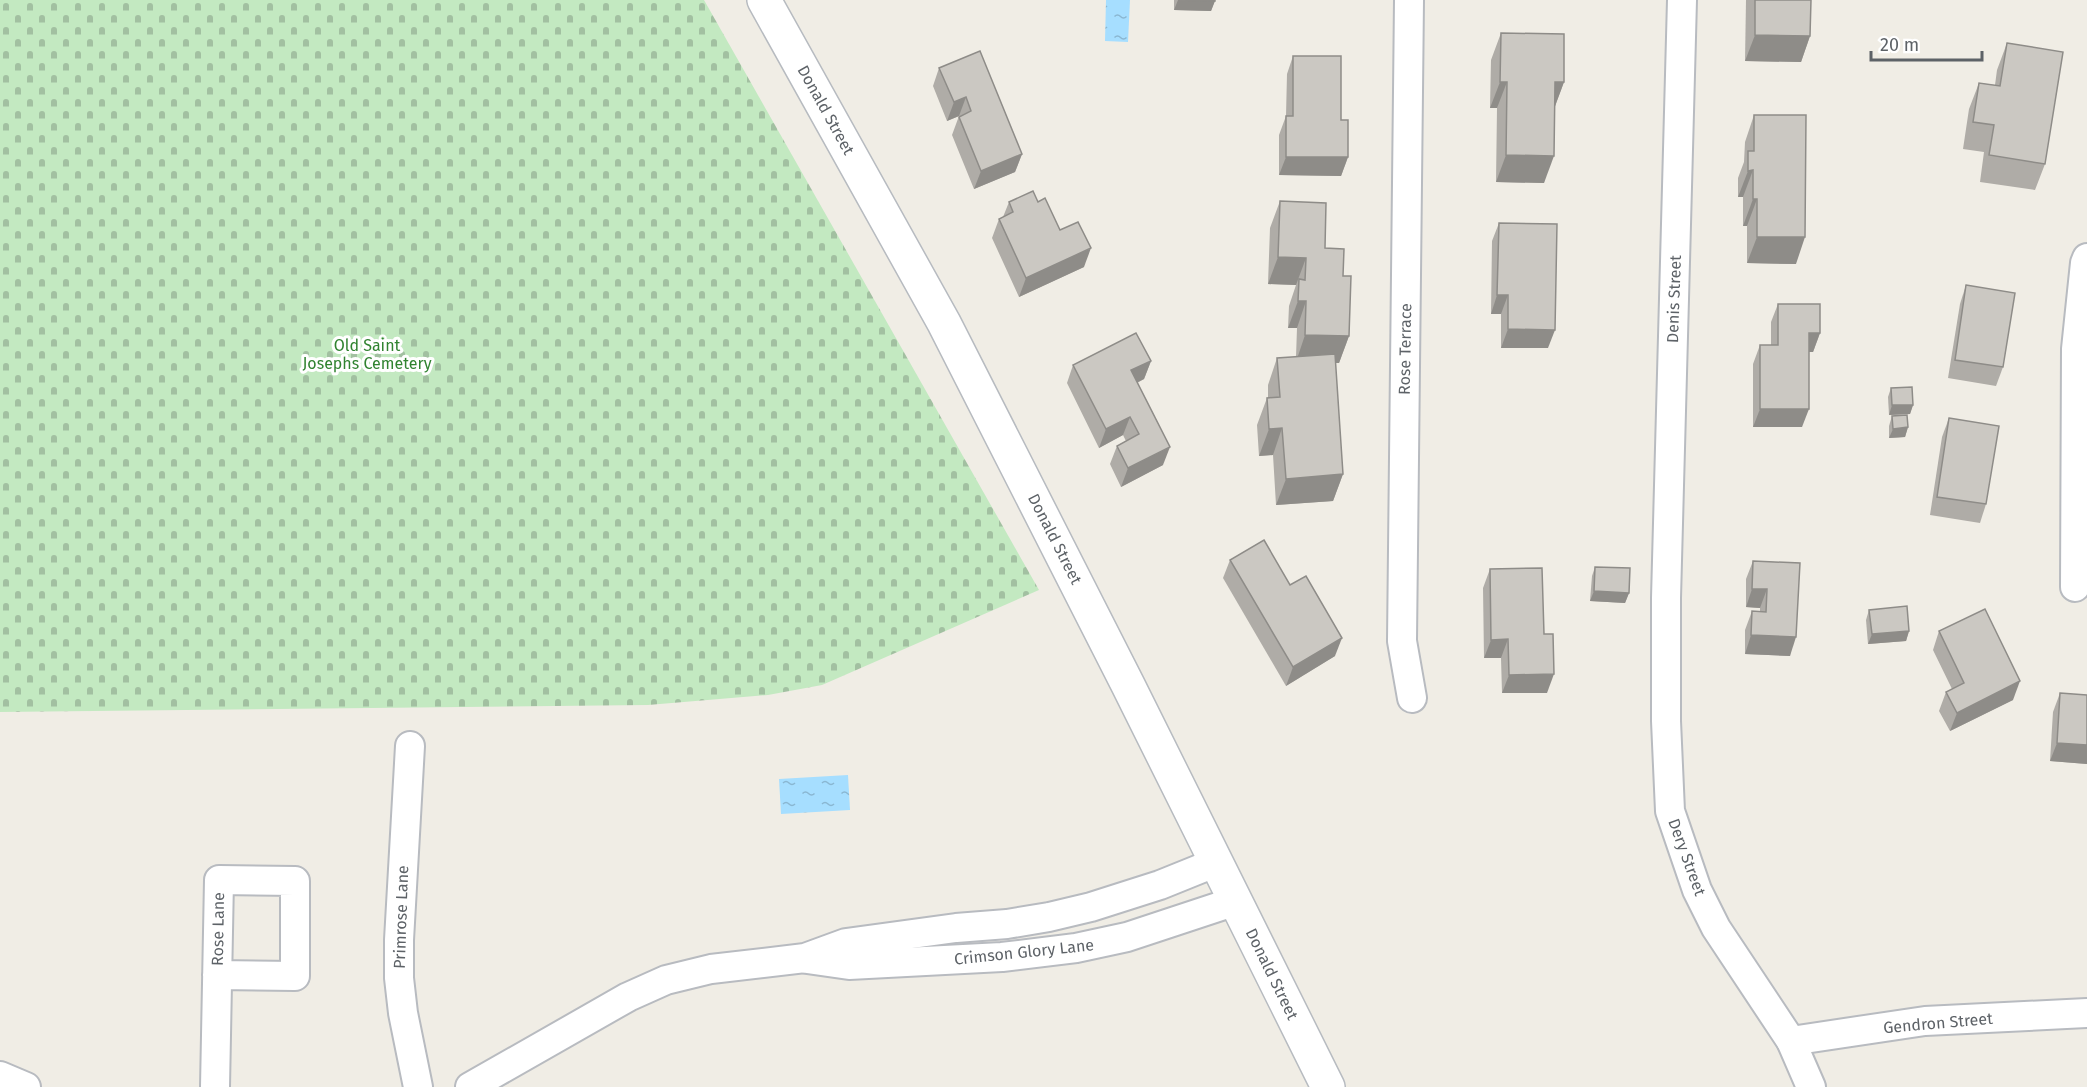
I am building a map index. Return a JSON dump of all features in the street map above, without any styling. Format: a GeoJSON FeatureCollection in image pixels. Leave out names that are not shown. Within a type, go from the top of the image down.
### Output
{"type":"FeatureCollection","features":[{"type":"Feature","properties":{"kind":"street","name":"Donald Street"},"geometry":{"type":"LineString","coordinates":[[764,0],[944,323],[1217,862],[1328,1087]]}},
{"type":"Feature","properties":{"kind":"street","name":"Rose Terrace"},"geometry":{"type":"LineString","coordinates":[[1408,0],[1402,641],[1412,698]]}},
{"type":"Feature","properties":{"kind":"street","name":"Denis Street"},"geometry":{"type":"LineString","coordinates":[[1666,598],[1682,0]]}},
{"type":"Feature","properties":{"kind":"street"},"geometry":{"type":"LineString","coordinates":[[2075,587],[2076,349],[2087,258]]}},
{"type":"Feature","properties":{"kind":"street","name":"Dery Street"},"geometry":{"type":"LineString","coordinates":[[1666,598],[1665,721],[1670,810],[1697,890],[1716,928],[1791,1041],[1811,1087]]}},
{"type":"Feature","properties":{"kind":"street","name":"Primrose Lane"},"geometry":{"type":"LineString","coordinates":[[410,746],[399,978],[403,1013],[418,1087]]}},
{"type":"Feature","properties":{"kind":"street","name":"Crimson Glory Lane"},"geometry":{"type":"LineString","coordinates":[[470,1087],[628,998],[666,980],[711,969],[805,958],[846,943],[956,928],[1007,924],[1059,914],[1091,907],[1160,885],[1217,862]]}},
{"type":"Feature","properties":{"kind":"street","name":"Crimson Glory Lane"},"geometry":{"type":"LineString","coordinates":[[805,958],[849,965],[1002,957],[1076,948],[1127,937],[1236,901]]}},
{"type":"Feature","properties":{"kind":"street","name":"Rose Lane"},"geometry":{"type":"LineString","coordinates":[[215,1087],[217,975]]}},
{"type":"Feature","properties":{"kind":"street","name":"Gendron Street"},"geometry":{"type":"LineString","coordinates":[[1791,1041],[1925,1021],[2087,1013]]}},
{"type":"Feature","properties":{"kind":"street"},"geometry":{"type":"LineString","coordinates":[[0,1076],[26,1087]]}},
{"type":"Feature","properties":{"kind":"green space","name":"Old Saint Josephs Cemetery"},"geometry":{"type":"Polygon","coordinates":[[[0,0],[704,0],[1039,590],[822,685],[768,695],[648,705],[0,712],[0,0]]]}},
{"type":"Feature","properties":{"kind":"water"},"geometry":{"type":"Polygon","coordinates":[[[1106,0],[1130,0],[1128,42],[1105,41],[1106,0]]]}},
{"type":"Feature","properties":{"kind":"water"},"geometry":{"type":"Polygon","coordinates":[[[848,775],[850,810],[781,814],[779,779],[848,775]]]}},
{"type":"Feature","properties":{"kind":"building"},"geometry":{"type":"Polygon","coordinates":[[[1755,0],[1811,0],[1810,36],[1755,35],[1755,0]]]}},
{"type":"Feature","properties":{"kind":"building"},"geometry":{"type":"Polygon","coordinates":[[[1501,33],[1564,34],[1564,82],[1555,82],[1554,156],[1506,155],[1507,82],[1500,82],[1501,33]]]}},
{"type":"Feature","properties":{"kind":"building"},"geometry":{"type":"Polygon","coordinates":[[[2007,43],[2063,52],[2045,164],[1989,155],[1994,125],[1973,122],[1979,83],[2000,86],[2007,43]]]}},
{"type":"Feature","properties":{"kind":"building"},"geometry":{"type":"Polygon","coordinates":[[[980,51],[1022,154],[981,171],[959,117],[971,111],[966,97],[954,102],[939,68],[980,51]]]}},
{"type":"Feature","properties":{"kind":"building"},"geometry":{"type":"Polygon","coordinates":[[[1293,56],[1341,56],[1341,120],[1348,120],[1348,157],[1286,157],[1286,116],[1293,116],[1293,56]]]}},
{"type":"Feature","properties":{"kind":"building"},"geometry":{"type":"Polygon","coordinates":[[[1754,115],[1806,115],[1805,237],[1757,237],[1757,199],[1753,199],[1753,170],[1748,171],[1748,151],[1754,151],[1754,115]]]}},
{"type":"Feature","properties":{"kind":"building"},"geometry":{"type":"Polygon","coordinates":[[[1033,191],[1038,202],[1045,198],[1060,230],[1078,222],[1091,248],[1026,278],[999,219],[1013,212],[1009,202],[1033,191]]]}},
{"type":"Feature","properties":{"kind":"building"},"geometry":{"type":"Polygon","coordinates":[[[1280,201],[1326,203],[1325,248],[1344,249],[1343,276],[1351,276],[1349,336],[1305,335],[1306,301],[1298,301],[1299,279],[1305,280],[1306,258],[1278,257],[1280,201]]]}},
{"type":"Feature","properties":{"kind":"building"},"geometry":{"type":"Polygon","coordinates":[[[1499,223],[1557,224],[1555,330],[1508,329],[1508,295],[1497,295],[1499,223]]]}},
{"type":"Feature","properties":{"kind":"building"},"geometry":{"type":"Polygon","coordinates":[[[1966,285],[2015,293],[2003,367],[1955,360],[1966,285]]]}},
{"type":"Feature","properties":{"kind":"building"},"geometry":{"type":"Polygon","coordinates":[[[1778,304],[1820,304],[1820,333],[1809,333],[1809,409],[1760,409],[1760,345],[1778,345],[1778,304]]]}},
{"type":"Feature","properties":{"kind":"building"},"geometry":{"type":"Polygon","coordinates":[[[1136,333],[1151,361],[1131,370],[1170,447],[1128,468],[1117,446],[1139,434],[1130,417],[1106,429],[1073,365],[1136,333]]]}},
{"type":"Feature","properties":{"kind":"building"},"geometry":{"type":"Polygon","coordinates":[[[1335,354],[1343,474],[1286,479],[1282,428],[1269,429],[1267,398],[1280,397],[1277,358],[1335,354]]]}},
{"type":"Feature","properties":{"kind":"building"},"geometry":{"type":"Polygon","coordinates":[[[1912,387],[1913,405],[1892,405],[1891,388],[1912,387]]]}},
{"type":"Feature","properties":{"kind":"building"},"geometry":{"type":"Polygon","coordinates":[[[1907,415],[1908,427],[1893,429],[1892,416],[1907,415]]]}},
{"type":"Feature","properties":{"kind":"building"},"geometry":{"type":"Polygon","coordinates":[[[1949,418],[1999,426],[1986,504],[1937,497],[1949,418]]]}},
{"type":"Feature","properties":{"kind":"building"},"geometry":{"type":"Polygon","coordinates":[[[1264,540],[1290,585],[1306,576],[1342,638],[1293,667],[1230,560],[1264,540]]]}},
{"type":"Feature","properties":{"kind":"building"},"geometry":{"type":"Polygon","coordinates":[[[1753,561],[1800,563],[1796,637],[1751,635],[1752,611],[1766,612],[1767,589],[1752,589],[1753,561]]]}},
{"type":"Feature","properties":{"kind":"building"},"geometry":{"type":"Polygon","coordinates":[[[1595,567],[1630,568],[1629,593],[1594,591],[1595,567]]]}},
{"type":"Feature","properties":{"kind":"building"},"geometry":{"type":"Polygon","coordinates":[[[1542,568],[1544,634],[1553,634],[1554,674],[1509,675],[1508,639],[1491,640],[1490,569],[1542,568]]]}},
{"type":"Feature","properties":{"kind":"building"},"geometry":{"type":"Polygon","coordinates":[[[1907,606],[1909,631],[1872,634],[1869,610],[1907,606]]]}},
{"type":"Feature","properties":{"kind":"building"},"geometry":{"type":"Polygon","coordinates":[[[1985,609],[2020,681],[1957,713],[1946,692],[1964,683],[1939,631],[1985,609]]]}},
{"type":"Feature","properties":{"kind":"building"},"geometry":{"type":"Polygon","coordinates":[[[2060,693],[2087,695],[2087,745],[2057,743],[2060,693]]]}}]}
